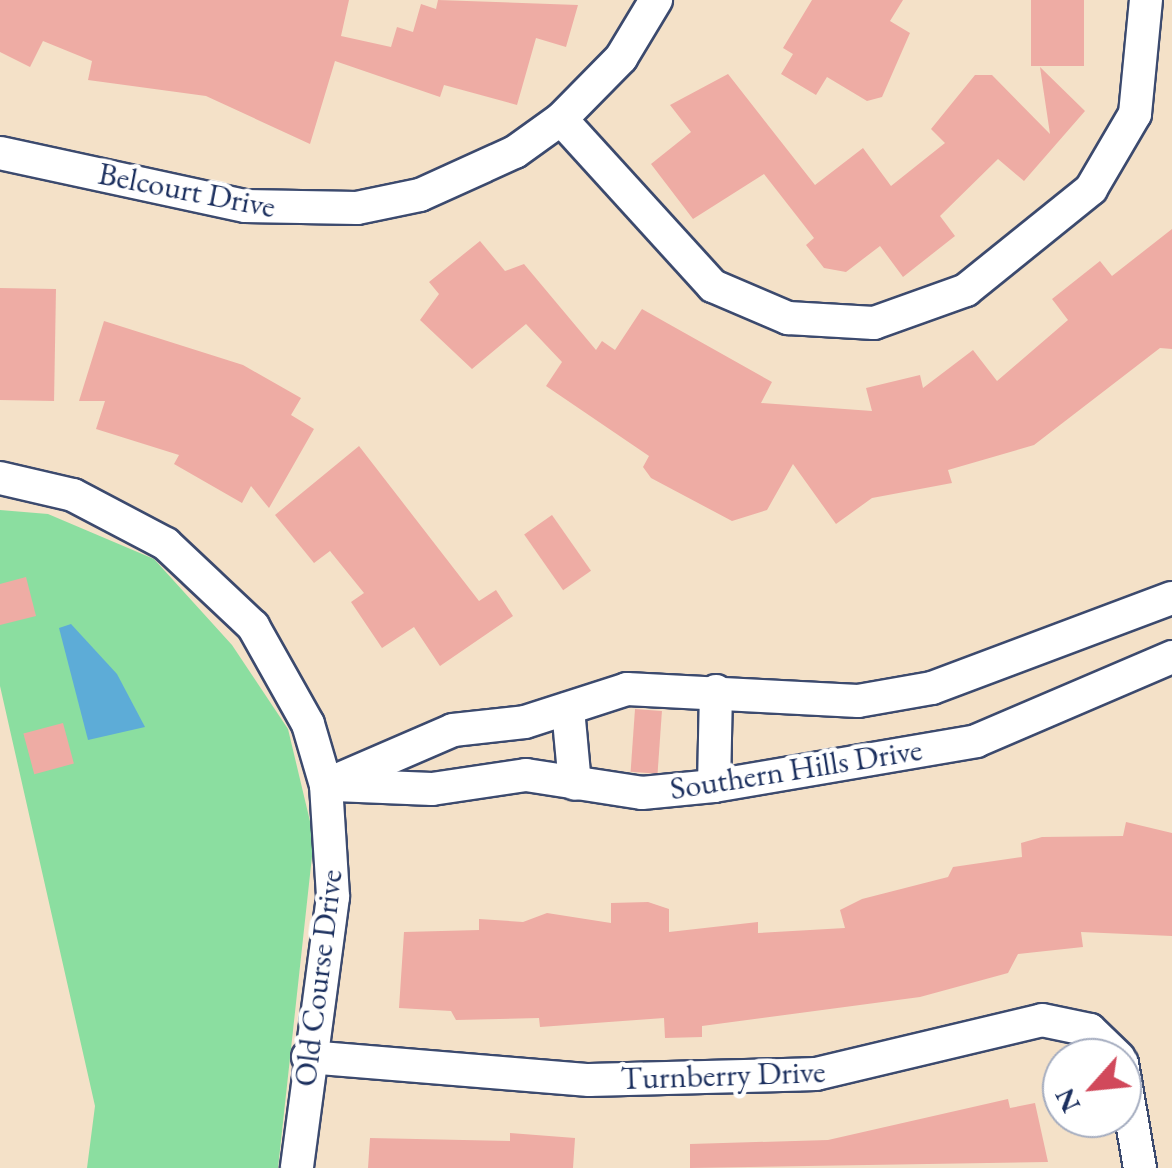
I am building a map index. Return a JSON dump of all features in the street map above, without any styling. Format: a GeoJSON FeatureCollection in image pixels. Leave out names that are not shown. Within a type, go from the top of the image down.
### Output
{"type":"FeatureCollection","features":[{"type":"Feature","properties":{"kind":"street","name":"Belcourt Drive"},"geometry":{"type":"LineString","coordinates":[[0,153],[245,206],[358,208],[466,178],[561,120],[620,58],[656,0]]}},
{"type":"Feature","properties":{"kind":"street"},"geometry":{"type":"LineString","coordinates":[[561,120],[713,286],[788,318],[874,323],[966,290],[1091,188],[1135,114],[1146,0]]}},
{"type":"Feature","properties":{"kind":"street","name":"Old Course Drive"},"geometry":{"type":"LineString","coordinates":[[0,478],[118,514],[210,579],[284,672],[326,785],[333,897],[308,1058],[297,1168]]}},
{"type":"Feature","properties":{"kind":"street","name":"Southern Hills Drive"},"geometry":{"type":"LineString","coordinates":[[326,785],[453,730],[568,709],[627,688],[858,701],[932,688],[1172,598]]}},
{"type":"Feature","properties":{"kind":"street","name":"Southern Hills Drive"},"geometry":{"type":"LineString","coordinates":[[326,785],[432,790],[526,776],[642,793],[714,786],[976,741],[1172,657]]}},
{"type":"Feature","properties":{"kind":"street"},"geometry":{"type":"LineString","coordinates":[[714,786],[716,691]]}},
{"type":"Feature","properties":{"kind":"street"},"geometry":{"type":"LineString","coordinates":[[568,709],[574,784]]}},
{"type":"Feature","properties":{"kind":"street","name":"Turnberry Drive"},"geometry":{"type":"LineString","coordinates":[[308,1058],[589,1080],[816,1074],[1042,1020],[1090,1030],[1098,1038]]}},
{"type":"Feature","properties":{"kind":"street","name":"Turnberry Drive"},"geometry":{"type":"LineString","coordinates":[[1134,1138],[1140,1168]]}},
{"type":"Feature","properties":{"kind":"green space"},"geometry":{"type":"Polygon","coordinates":[[[0,510],[48,514],[154,559],[232,645],[288,729],[314,838],[278,1168],[87,1168],[95,1106],[0,686],[0,510]]]}},
{"type":"Feature","properties":{"kind":"water"},"geometry":{"type":"Polygon","coordinates":[[[71,624],[117,674],[145,727],[88,740],[59,628],[71,624]]]}},
{"type":"Feature","properties":{"kind":"building"},"geometry":{"type":"Polygon","coordinates":[[[0,0],[349,0],[341,36],[391,47],[397,27],[413,32],[421,4],[436,9],[438,0],[578,5],[566,47],[536,38],[517,105],[444,85],[440,97],[335,61],[310,144],[206,96],[88,80],[92,61],[43,41],[30,67],[0,52],[0,0]]]}},
{"type":"Feature","properties":{"kind":"building"},"geometry":{"type":"Polygon","coordinates":[[[812,0],[903,0],[890,21],[910,33],[882,97],[867,101],[827,77],[816,95],[781,74],[793,54],[783,48],[812,0]]]}},
{"type":"Feature","properties":{"kind":"building"},"geometry":{"type":"Polygon","coordinates":[[[1031,0],[1084,0],[1084,66],[1031,66],[1031,0]]]}},
{"type":"Feature","properties":{"kind":"building"},"geometry":{"type":"Polygon","coordinates":[[[1040,67],[1085,111],[1024,181],[998,159],[940,216],[955,236],[903,277],[880,246],[846,272],[824,268],[806,245],[814,238],[764,174],[693,219],[651,164],[691,132],[670,105],[728,74],[815,185],[863,148],[891,186],[945,143],[931,129],[975,75],[992,75],[1050,134],[1040,67]]]}},
{"type":"Feature","properties":{"kind":"building"},"geometry":{"type":"Polygon","coordinates":[[[1172,229],[1172,349],[1160,348],[1034,445],[948,470],[952,483],[872,498],[836,524],[793,464],[767,510],[732,521],[651,478],[643,467],[649,456],[546,386],[562,362],[526,324],[472,369],[420,320],[439,294],[429,282],[480,241],[505,271],[524,264],[596,350],[602,341],[615,350],[642,309],[772,382],[761,403],[872,411],[866,388],[920,375],[923,388],[973,350],[997,381],[1068,320],[1052,299],[1100,261],[1112,276],[1172,229]]]}},
{"type":"Feature","properties":{"kind":"building"},"geometry":{"type":"Polygon","coordinates":[[[0,288],[56,289],[54,401],[0,400],[0,288]]]}},
{"type":"Feature","properties":{"kind":"building"},"geometry":{"type":"Polygon","coordinates":[[[104,321],[243,365],[301,398],[291,415],[314,429],[269,508],[251,486],[242,503],[174,464],[179,455],[96,429],[105,401],[79,401],[104,321]]]}},
{"type":"Feature","properties":{"kind":"building"},"geometry":{"type":"Polygon","coordinates":[[[359,446],[479,601],[496,590],[513,616],[440,666],[414,627],[382,648],[351,602],[364,593],[330,551],[314,563],[275,515],[359,446]]]}},
{"type":"Feature","properties":{"kind":"building"},"geometry":{"type":"Polygon","coordinates":[[[552,515],[591,571],[563,590],[524,535],[552,515]]]}},
{"type":"Feature","properties":{"kind":"building"},"geometry":{"type":"Polygon","coordinates":[[[26,577],[36,616],[0,625],[0,584],[26,577]]]}},
{"type":"Feature","properties":{"kind":"building"},"geometry":{"type":"Polygon","coordinates":[[[635,709],[662,711],[658,774],[631,772],[635,709]]]}},
{"type":"Feature","properties":{"kind":"building"},"geometry":{"type":"Polygon","coordinates":[[[63,723],[74,764],[34,774],[23,734],[63,723]]]}},
{"type":"Feature","properties":{"kind":"building"},"geometry":{"type":"Polygon","coordinates":[[[1126,822],[1172,833],[1172,936],[1081,932],[1083,947],[1018,954],[1008,973],[920,997],[702,1026],[702,1037],[665,1038],[664,1018],[540,1027],[539,1018],[456,1020],[451,1011],[399,1008],[404,932],[479,930],[479,919],[523,922],[547,913],[611,923],[611,903],[648,902],[669,909],[669,932],[758,922],[758,933],[845,928],[840,910],[862,899],[948,877],[953,867],[1022,857],[1021,843],[1042,837],[1123,836],[1126,822]]]}},
{"type":"Feature","properties":{"kind":"building"},"geometry":{"type":"Polygon","coordinates":[[[1008,1099],[1010,1108],[1035,1103],[1048,1162],[690,1168],[690,1144],[828,1140],[1008,1099]]]}},
{"type":"Feature","properties":{"kind":"building"},"geometry":{"type":"Polygon","coordinates":[[[510,1133],[575,1138],[573,1168],[368,1168],[370,1138],[510,1141],[510,1133]]]}}]}
